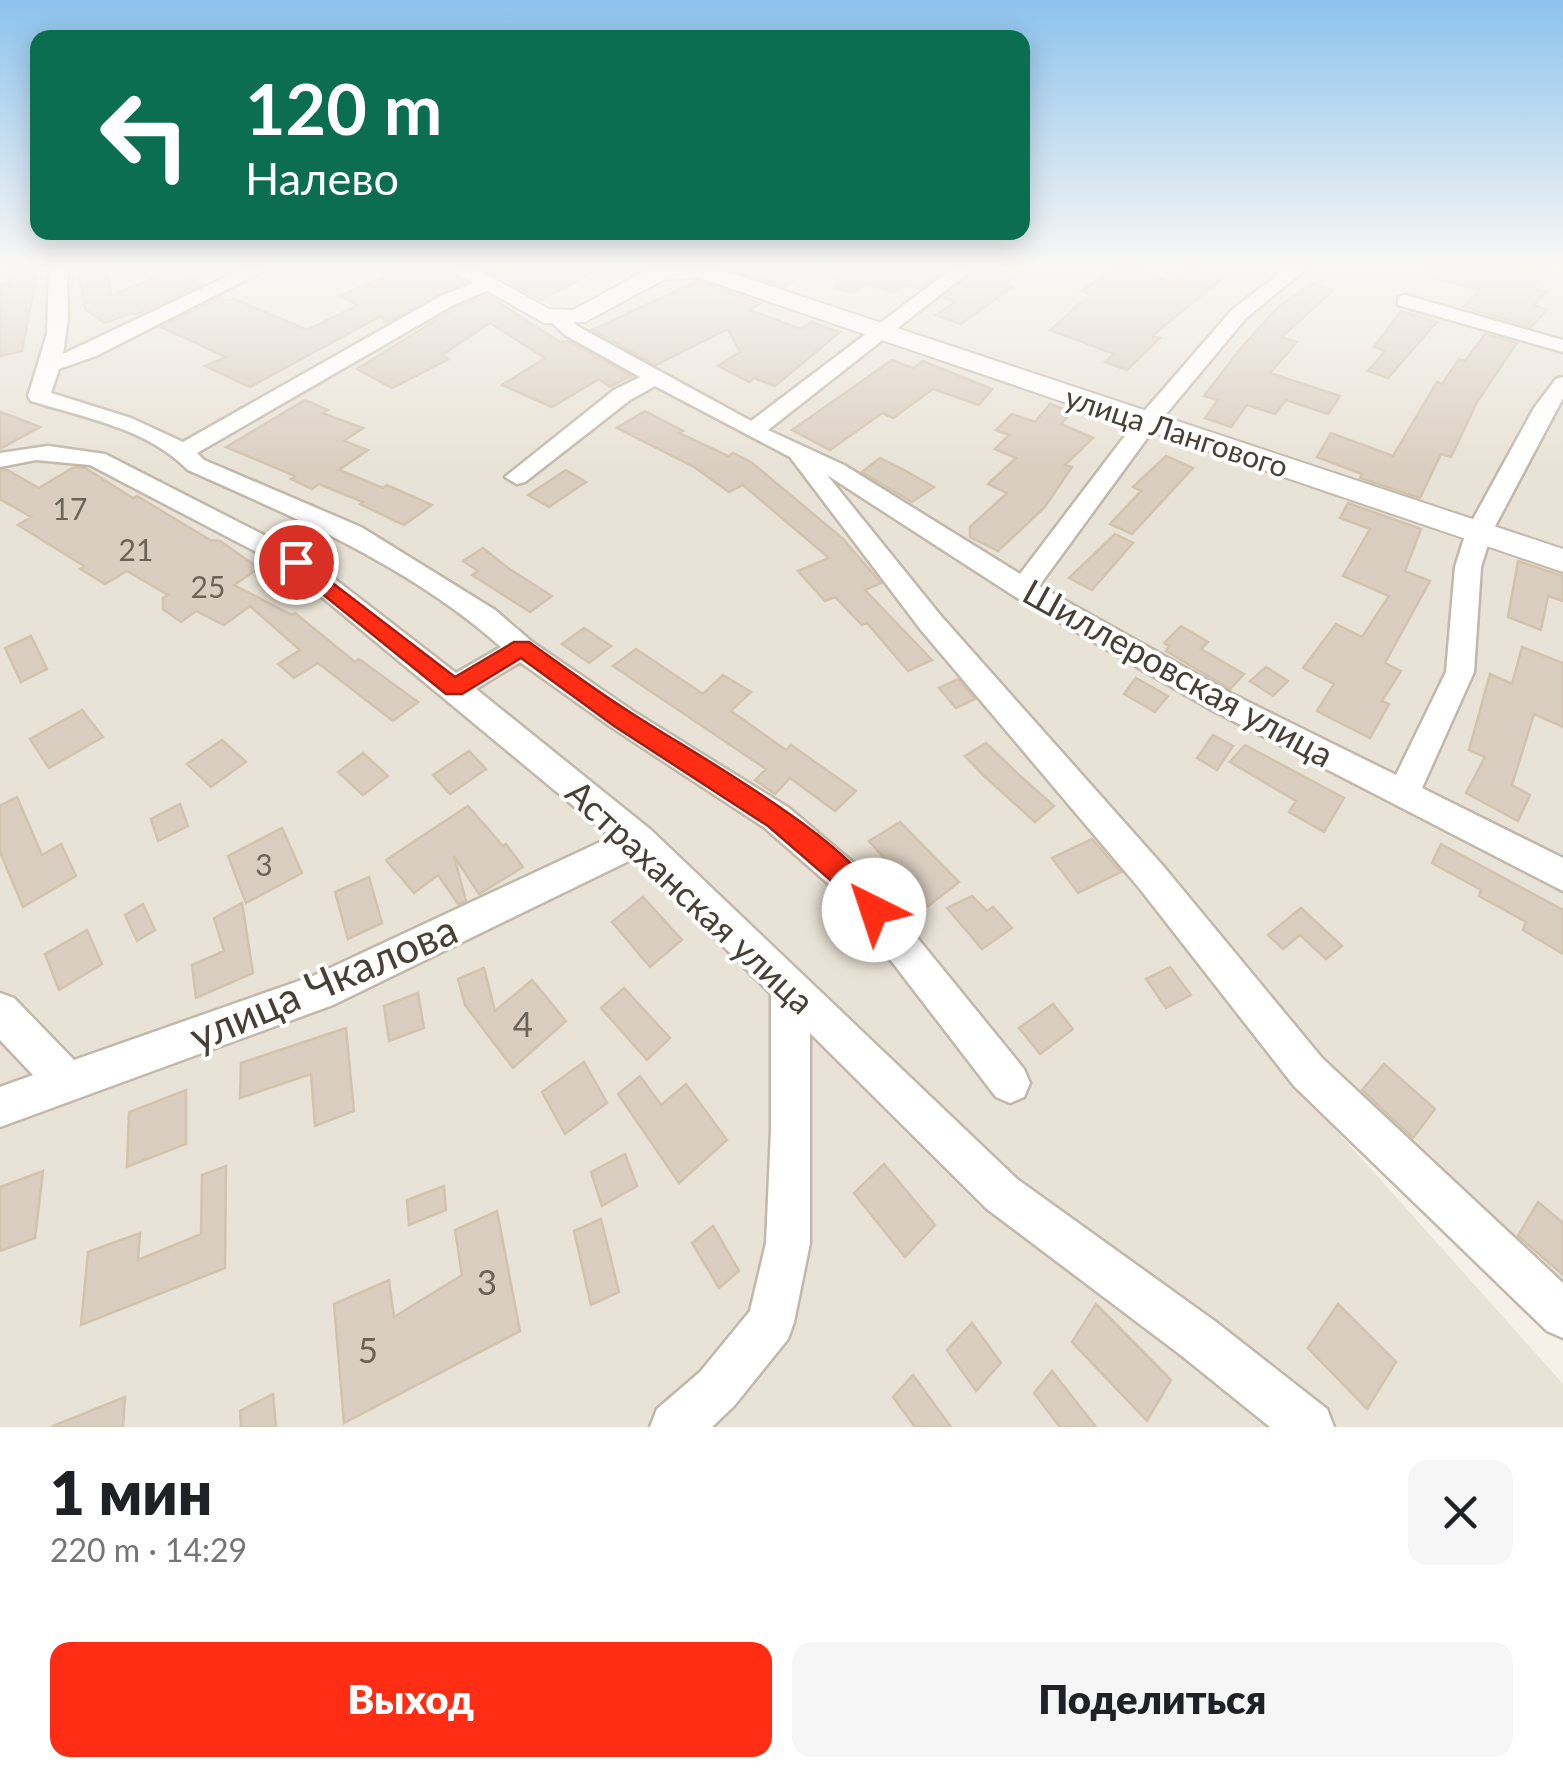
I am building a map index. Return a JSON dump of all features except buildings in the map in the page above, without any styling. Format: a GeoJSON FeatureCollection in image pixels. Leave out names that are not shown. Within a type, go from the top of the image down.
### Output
{"type":"FeatureCollection","features":[{"type":"Feature","properties":{"kind":"street"},"geometry":{"type":"LineString","coordinates":[[58,335],[54,364],[39,396],[162,438],[185,450],[196,465],[352,533],[485,617],[521,648],[622,719],[777,818],[851,882],[1010,1083]]}},
{"type":"Feature","properties":{"kind":"street"},"geometry":{"type":"LineString","coordinates":[[54,364],[125,335]]}},
{"type":"Feature","properties":{"kind":"street"},"geometry":{"type":"LineString","coordinates":[[185,450],[387,335]]}},
{"type":"Feature","properties":{"kind":"street","name":"Шиллеровская улица"},"geometry":{"type":"LineString","coordinates":[[578,335],[801,457],[836,470],[1023,588],[1222,702],[1563,876]]}},
{"type":"Feature","properties":{"kind":"street"},"geometry":{"type":"LineString","coordinates":[[752,431],[881,335]]}},
{"type":"Feature","properties":{"kind":"street","name":"улица Лангового"},"geometry":{"type":"LineString","coordinates":[[884,335],[1563,561]]}},
{"type":"Feature","properties":{"kind":"street"},"geometry":{"type":"LineString","coordinates":[[1023,588],[1148,421],[1221,335]]}},
{"type":"Feature","properties":{"kind":"street"},"geometry":{"type":"LineString","coordinates":[[1523,335],[1563,346]]}},
{"type":"Feature","properties":{"kind":"street"},"geometry":{"type":"LineString","coordinates":[[517,477],[622,395],[655,377]]}},
{"type":"Feature","properties":{"kind":"street"},"geometry":{"type":"LineString","coordinates":[[1404,792],[1460,672],[1468,566],[1479,532],[1554,411],[1563,383]]}},
{"type":"Feature","properties":{"kind":"street","name":"Астраханская улица"},"geometry":{"type":"LineString","coordinates":[[12,456],[62,452],[96,458],[296,562],[639,840],[1002,1194],[1199,1339],[1309,1427]]}},
{"type":"Feature","properties":{"kind":"street","name":"Шиллеровская улица"},"geometry":{"type":"LineString","coordinates":[[801,457],[931,623],[1152,878],[1308,1072],[1559,1313]]}},
{"type":"Feature","properties":{"kind":"street"},"geometry":{"type":"LineString","coordinates":[[454,688],[521,648]]}},
{"type":"Feature","properties":{"kind":"street","name":"улица Чкалова"},"geometry":{"type":"LineString","coordinates":[[0,1107],[320,992],[639,840]]}},
{"type":"Feature","properties":{"kind":"street"},"geometry":{"type":"LineString","coordinates":[[675,1427],[717,1389],[772,1322],[788,1243],[792,1130],[790,986]]}},
{"type":"Feature","properties":{"kind":"street"},"geometry":{"type":"LineString","coordinates":[[0,1012],[67,1082]]}},
{"type":"Feature","properties":{"kind":"shaded area"},"geometry":{"type":"Polygon","coordinates":[[[0,335],[569,335],[790,460],[1286,1074],[1563,1384],[1563,1427],[0,1427],[0,335]]]}},
{"type":"Feature","properties":{"kind":"shaded area"},"geometry":{"type":"Polygon","coordinates":[[[601,335],[1563,335],[1563,1290],[1321,1067],[821,473],[750,421],[601,335]]]}},
{"type":"Feature","properties":{"kind":"route"},"geometry":{"type":"LineString","coordinates":[[296,562],[454,688],[521,648],[622,719],[777,818],[851,882],[874,910]]}}]}
